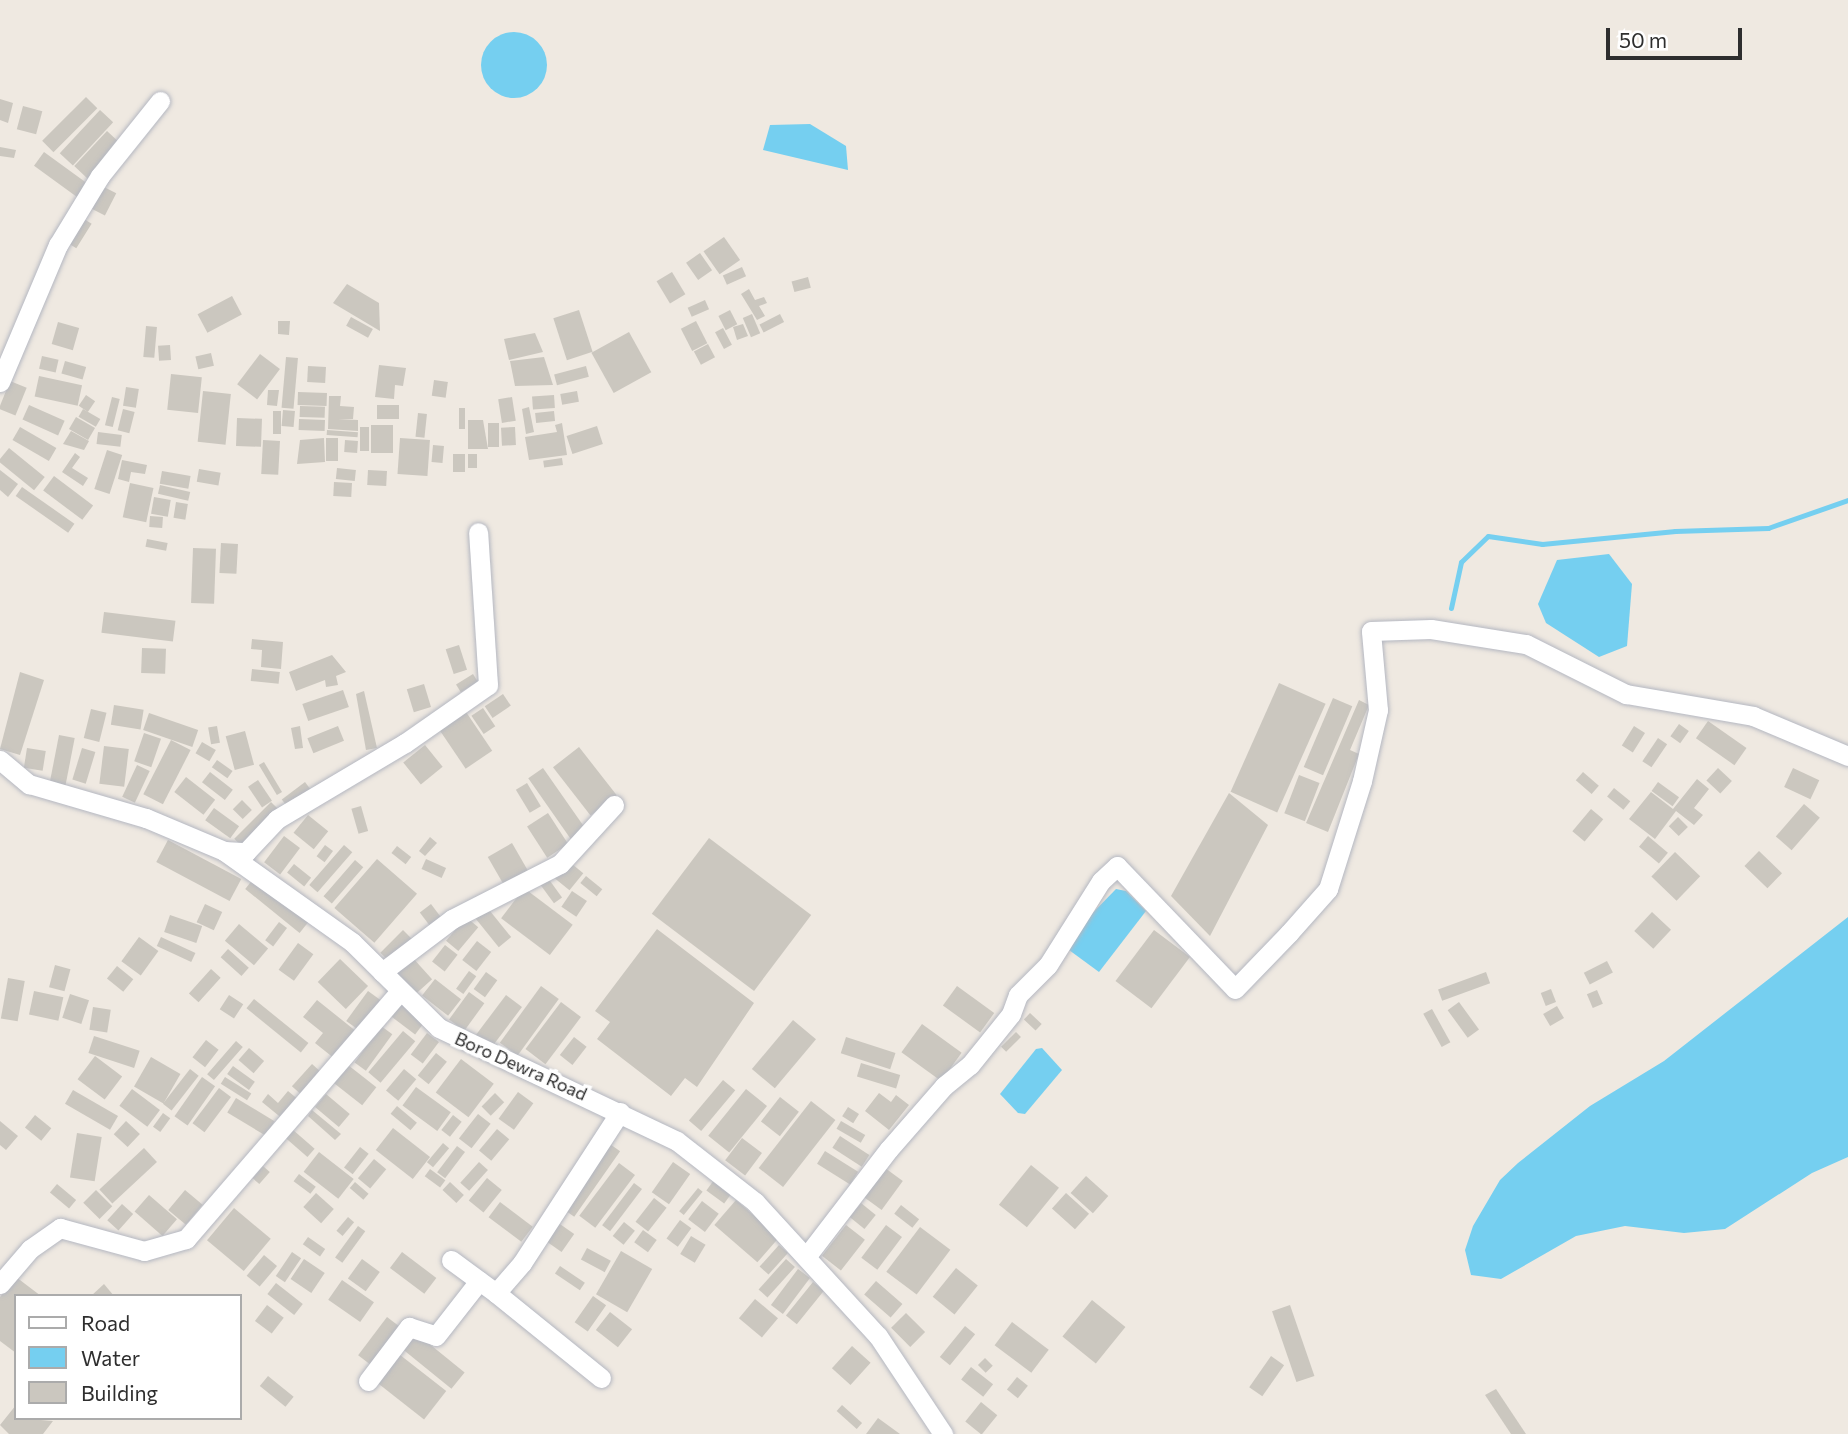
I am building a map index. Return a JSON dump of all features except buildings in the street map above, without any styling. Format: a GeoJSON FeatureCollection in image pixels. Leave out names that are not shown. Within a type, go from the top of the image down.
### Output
{"type":"FeatureCollection","features":[{"type":"Feature","properties":{"kind":"street"},"geometry":{"type":"LineString","coordinates":[[0,382],[58,245],[100,176],[160,101]]}},
{"type":"Feature","properties":{"kind":"street"},"geometry":{"type":"LineString","coordinates":[[224,850],[246,852],[277,819],[405,743],[488,685],[478,532]]}},
{"type":"Feature","properties":{"kind":"street"},"geometry":{"type":"LineString","coordinates":[[806,1257],[889,1149],[944,1086],[970,1065],[1011,1013],[1018,995],[1048,965],[1101,881],[1117,866],[1235,989],[1289,933],[1328,889],[1362,781],[1378,709],[1371,631],[1431,629],[1527,643],[1626,694],[1753,716],[1848,756]]}},
{"type":"Feature","properties":{"kind":"street","name":"Boro Dewra Road"},"geometry":{"type":"LineString","coordinates":[[0,760],[29,783],[146,818],[224,850],[352,942],[400,991],[452,1035],[677,1141],[755,1202],[878,1336],[943,1434]]}},
{"type":"Feature","properties":{"kind":"street"},"geometry":{"type":"LineString","coordinates":[[382,972],[452,919],[560,864],[614,805]]}},
{"type":"Feature","properties":{"kind":"street"},"geometry":{"type":"LineString","coordinates":[[0,1284],[30,1250],[60,1228],[144,1251],[186,1239],[400,991]]}},
{"type":"Feature","properties":{"kind":"street"},"geometry":{"type":"LineString","coordinates":[[496,1293],[523,1263],[620,1112]]}},
{"type":"Feature","properties":{"kind":"street"},"geometry":{"type":"LineString","coordinates":[[451,1260],[601,1378]]}},
{"type":"Feature","properties":{"kind":"street"},"geometry":{"type":"LineString","coordinates":[[368,1381],[409,1327],[436,1336],[479,1281]]}},
{"type":"Feature","properties":{"kind":"water"},"geometry":{"type":"Polygon","coordinates":[[[514,32],[527,35],[537,42],[544,52],[547,65],[544,78],[537,88],[527,95],[514,98],[501,95],[491,88],[484,78],[481,65],[484,52],[491,42],[501,35],[514,32]]]}},
{"type":"Feature","properties":{"kind":"water"},"geometry":{"type":"Polygon","coordinates":[[[810,124],[846,146],[848,170],[763,150],[770,125],[810,124]]]}},
{"type":"Feature","properties":{"kind":"water"},"geometry":{"type":"Polygon","coordinates":[[[1609,554],[1632,584],[1627,646],[1599,657],[1546,623],[1538,604],[1557,560],[1609,554]]]}},
{"type":"Feature","properties":{"kind":"water"},"geometry":{"type":"Polygon","coordinates":[[[1116,889],[1126,891],[1146,911],[1099,972],[1069,950],[1076,930],[1116,889]]]}},
{"type":"Feature","properties":{"kind":"water"},"geometry":{"type":"Polygon","coordinates":[[[1848,917],[1848,1157],[1812,1173],[1725,1229],[1684,1233],[1625,1226],[1576,1236],[1501,1279],[1471,1275],[1465,1250],[1473,1226],[1500,1180],[1590,1106],[1664,1061],[1848,917]]]}},
{"type":"Feature","properties":{"kind":"water"},"geometry":{"type":"Polygon","coordinates":[[[1042,1048],[1062,1070],[1025,1114],[1018,1113],[1000,1094],[1036,1049],[1042,1048]]]}},
{"type":"Feature","properties":{"kind":"waterway"},"geometry":{"type":"LineString","coordinates":[[1451,608],[1461,562],[1488,536],[1542,544],[1675,531],[1768,528],[1848,500]]}}]}
